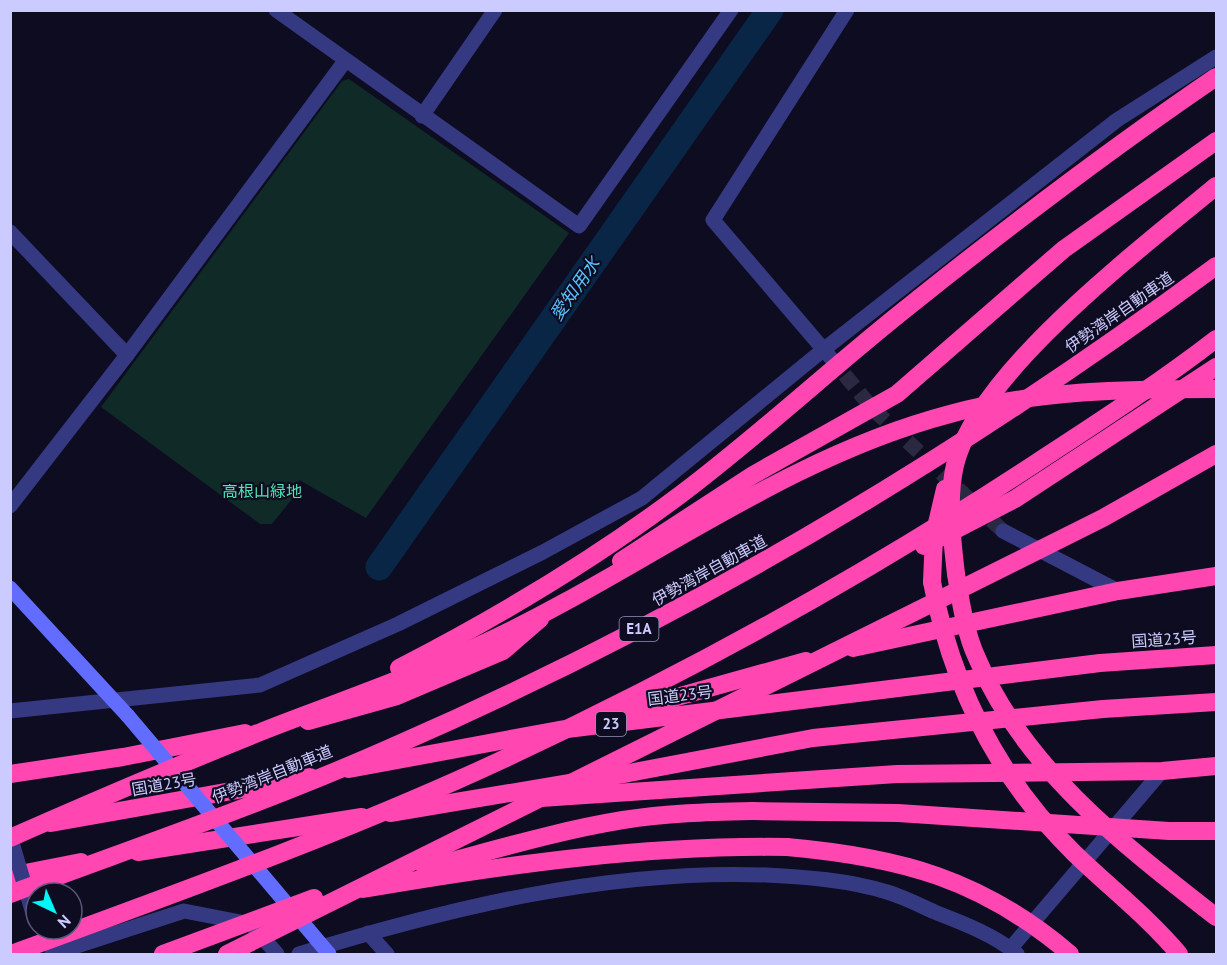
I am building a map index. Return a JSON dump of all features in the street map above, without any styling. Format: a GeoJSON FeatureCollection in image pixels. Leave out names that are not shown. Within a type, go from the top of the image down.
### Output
{"type":"FeatureCollection","features":[{"type":"Feature","properties":{"kind":"highway"},"geometry":{"type":"LineString","coordinates":[[315,711],[480,625],[607,546],[679,496],[900,313],[1034,207],[1216,76]]}},
{"type":"Feature","properties":{"kind":"highway"},"geometry":{"type":"LineString","coordinates":[[10,774],[123,757],[312,720],[397,696],[503,651],[574,590],[753,475],[897,394],[1064,249],[1216,141]]}},
{"type":"Feature","properties":{"kind":"highway"},"geometry":{"type":"LineString","coordinates":[[1179,954],[1059,837],[1021,795],[1001,766],[965,698],[939,622],[932,582],[934,536],[942,499],[955,465],[974,423],[999,386],[1029,352],[1115,271],[1216,186]]}},
{"type":"Feature","properties":{"kind":"highway","name":"伊勢湾岸自動車道"},"geometry":{"type":"LineString","coordinates":[[10,894],[196,825],[400,744],[693,603],[826,527],[979,433],[1216,266]]}},
{"type":"Feature","properties":{"kind":"highway"},"geometry":{"type":"LineString","coordinates":[[11,954],[264,860],[504,758],[630,698],[852,578],[987,495],[1216,339]]}},
{"type":"Feature","properties":{"kind":"highway"},"geometry":{"type":"LineString","coordinates":[[852,578],[941,538],[1015,499],[1216,367]]}},
{"type":"Feature","properties":{"kind":"highway"},"geometry":{"type":"LineString","coordinates":[[10,837],[184,762],[474,648],[544,615],[799,472],[891,432],[950,414],[1008,401],[1075,391],[1216,389]]}},
{"type":"Feature","properties":{"kind":"highway"},"geometry":{"type":"LineString","coordinates":[[227,954],[1032,554],[1103,518],[1216,454]]}},
{"type":"Feature","properties":{"kind":"highway"},"geometry":{"type":"LineString","coordinates":[[955,465],[951,503],[956,574],[964,617],[976,657],[994,695],[1014,727],[1045,764],[1105,824],[1216,917]]}},
{"type":"Feature","properties":{"kind":"highway"},"geometry":{"type":"LineString","coordinates":[[560,730],[884,639],[1118,591],[1216,576]]}},
{"type":"Feature","properties":{"kind":"highway","name":"国道23号"},"geometry":{"type":"LineString","coordinates":[[10,830],[560,730],[1100,663],[1216,655]]}},
{"type":"Feature","properties":{"kind":"highway"},"geometry":{"type":"LineString","coordinates":[[10,876],[136,852],[628,773],[813,738],[1103,709],[1216,702]]}},
{"type":"Feature","properties":{"kind":"highway"},"geometry":{"type":"LineString","coordinates":[[440,805],[897,774],[1162,771],[1216,766]]}},
{"type":"Feature","properties":{"kind":"highway"},"geometry":{"type":"LineString","coordinates":[[163,954],[314,898],[564,831],[624,820],[680,814],[845,811],[1169,831],[1216,831]]}},
{"type":"Feature","properties":{"kind":"highway"},"geometry":{"type":"LineString","coordinates":[[314,898],[489,868],[591,857],[721,847],[787,847],[837,851],[886,861],[962,885],[1009,907],[1070,954]]}},
{"type":"Feature","properties":{"kind":"street"},"geometry":{"type":"LineString","coordinates":[[422,116],[495,10]]}},
{"type":"Feature","properties":{"kind":"street"},"geometry":{"type":"LineString","coordinates":[[277,11],[579,226],[731,10]]}},
{"type":"Feature","properties":{"kind":"street"},"geometry":{"type":"LineString","coordinates":[[827,353],[713,220],[847,10]]}},
{"type":"Feature","properties":{"kind":"street"},"geometry":{"type":"LineString","coordinates":[[10,711],[260,685],[418,614],[543,552],[642,498],[1117,120],[1216,57]]}},
{"type":"Feature","properties":{"kind":"street"},"geometry":{"type":"LineString","coordinates":[[10,506],[127,355],[345,61]]}},
{"type":"Feature","properties":{"kind":"street"},"geometry":{"type":"LineString","coordinates":[[10,232],[127,355]]}},
{"type":"Feature","properties":{"kind":"street"},"geometry":{"type":"LineString","coordinates":[[1004,531],[1118,591]]}},
{"type":"Feature","properties":{"kind":"street"},"geometry":{"type":"LineString","coordinates":[[10,588],[128,716],[329,954]]}},
{"type":"Feature","properties":{"kind":"street"},"geometry":{"type":"LineString","coordinates":[[299,954],[368,933],[468,908],[584,885],[708,873],[809,877],[886,892],[952,919],[1014,952],[1162,771]]}},
{"type":"Feature","properties":{"kind":"street"},"geometry":{"type":"LineString","coordinates":[[10,837],[24,884]]}},
{"type":"Feature","properties":{"kind":"street"},"geometry":{"type":"LineString","coordinates":[[52,954],[184,910],[251,924],[277,954]]}},
{"type":"Feature","properties":{"kind":"street"},"geometry":{"type":"LineString","coordinates":[[368,933],[387,954]]}},
{"type":"Feature","properties":{"kind":"green space","name":"高根山緑地"},"geometry":{"type":"Polygon","coordinates":[[[349,79],[569,233],[366,518],[299,480],[296,494],[272,524],[260,524],[101,407],[342,81],[349,79]]]}},
{"type":"Feature","properties":{"kind":"waterway","name":"愛知用水"},"geometry":{"type":"LineString","coordinates":[[379,567],[770,10]]}},
{"type":"Feature","properties":{"kind":"tunnel"},"geometry":{"type":"LineString","coordinates":[[830,357],[872,408],[1003,531]]}}]}
